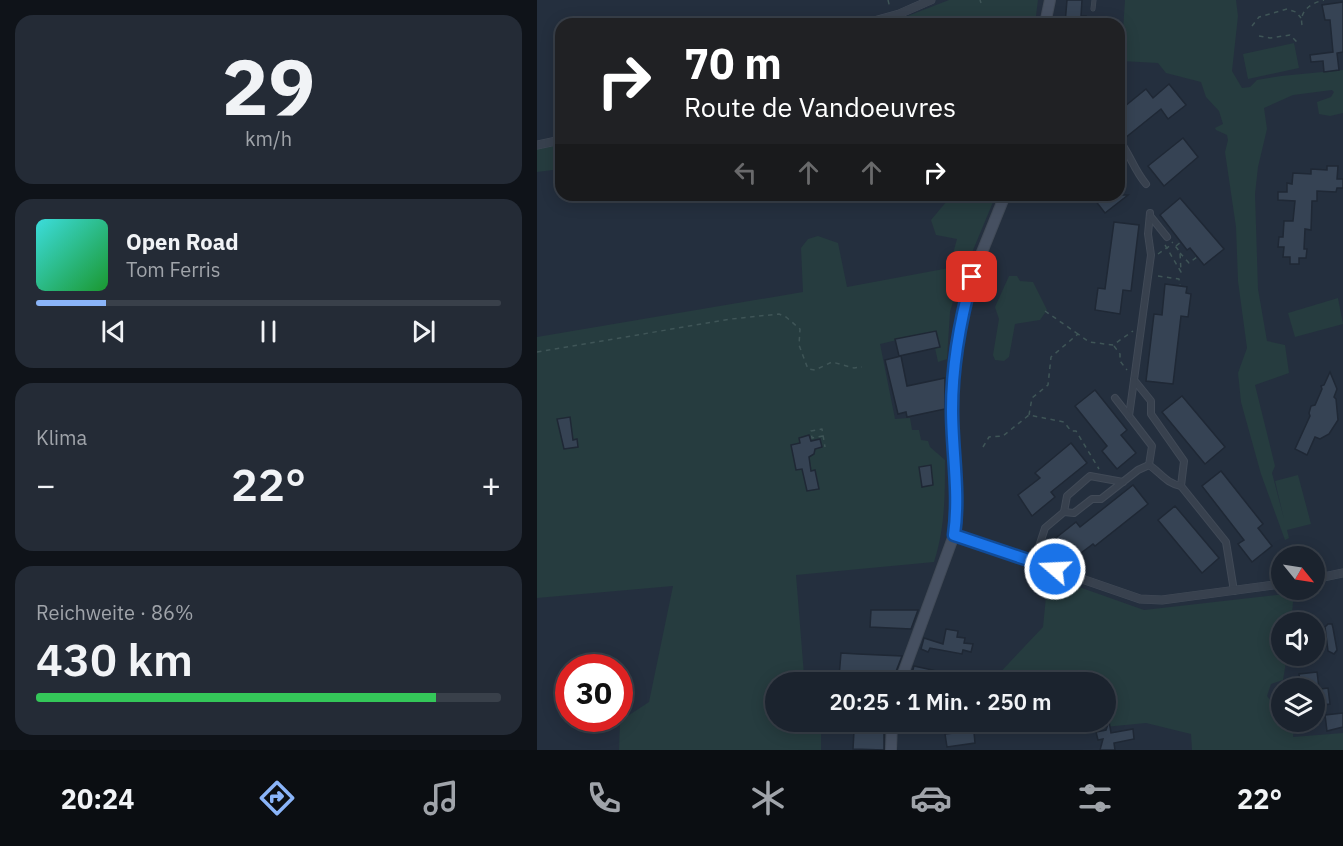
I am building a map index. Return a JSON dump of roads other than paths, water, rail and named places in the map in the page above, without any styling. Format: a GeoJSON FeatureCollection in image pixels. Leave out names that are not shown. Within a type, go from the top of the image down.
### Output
{"type":"FeatureCollection","features":[{"type":"Feature","properties":{"kind":"main road"},"geometry":{"type":"LineString","coordinates":[[1046,18],[1050,0]]}},
{"type":"Feature","properties":{"kind":"main road"},"geometry":{"type":"LineString","coordinates":[[904,672],[954,535],[956,495],[952,408],[956,346],[972,277],[1003,201]]}},
{"type":"Feature","properties":{"kind":"main road"},"geometry":{"type":"LineString","coordinates":[[891,750],[892,732]]}},
{"type":"Feature","properties":{"kind":"street"},"geometry":{"type":"LineString","coordinates":[[885,18],[931,0]]}},
{"type":"Feature","properties":{"kind":"street"},"geometry":{"type":"LineString","coordinates":[[537,145],[555,141]]}},
{"type":"Feature","properties":{"kind":"street"},"geometry":{"type":"LineString","coordinates":[[1125,148],[1131,155],[1138,174],[1146,184]]}},
{"type":"Feature","properties":{"kind":"street"},"geometry":{"type":"LineString","coordinates":[[1129,416],[1151,255],[1148,234],[1151,215],[1170,241]]}},
{"type":"Feature","properties":{"kind":"street"},"geometry":{"type":"LineString","coordinates":[[1134,379],[1151,401],[1151,414],[1183,461],[1181,486]]}},
{"type":"Feature","properties":{"kind":"street"},"geometry":{"type":"LineString","coordinates":[[1115,398],[1152,446],[1149,465]]}},
{"type":"Feature","properties":{"kind":"street"},"geometry":{"type":"LineString","coordinates":[[1149,465],[1160,472],[1170,484],[1181,486],[1226,542],[1234,591]]}},
{"type":"Feature","properties":{"kind":"street"},"geometry":{"type":"LineString","coordinates":[[1064,512],[1074,513],[1092,499],[1101,499],[1138,470],[1149,465]]}},
{"type":"Feature","properties":{"kind":"street"},"geometry":{"type":"LineString","coordinates":[[1034,562],[1045,528],[1064,512],[1067,496],[1091,476],[1123,482]]}},
{"type":"Feature","properties":{"kind":"street"},"geometry":{"type":"LineString","coordinates":[[954,535],[1140,599],[1162,600],[1271,585]]}},
{"type":"Feature","properties":{"kind":"street"},"geometry":{"type":"LineString","coordinates":[[1325,577],[1343,573]]}},
{"type":"Feature","properties":{"kind":"lane"},"geometry":{"type":"LineString","coordinates":[[1093,9],[1094,0]]}}]}
